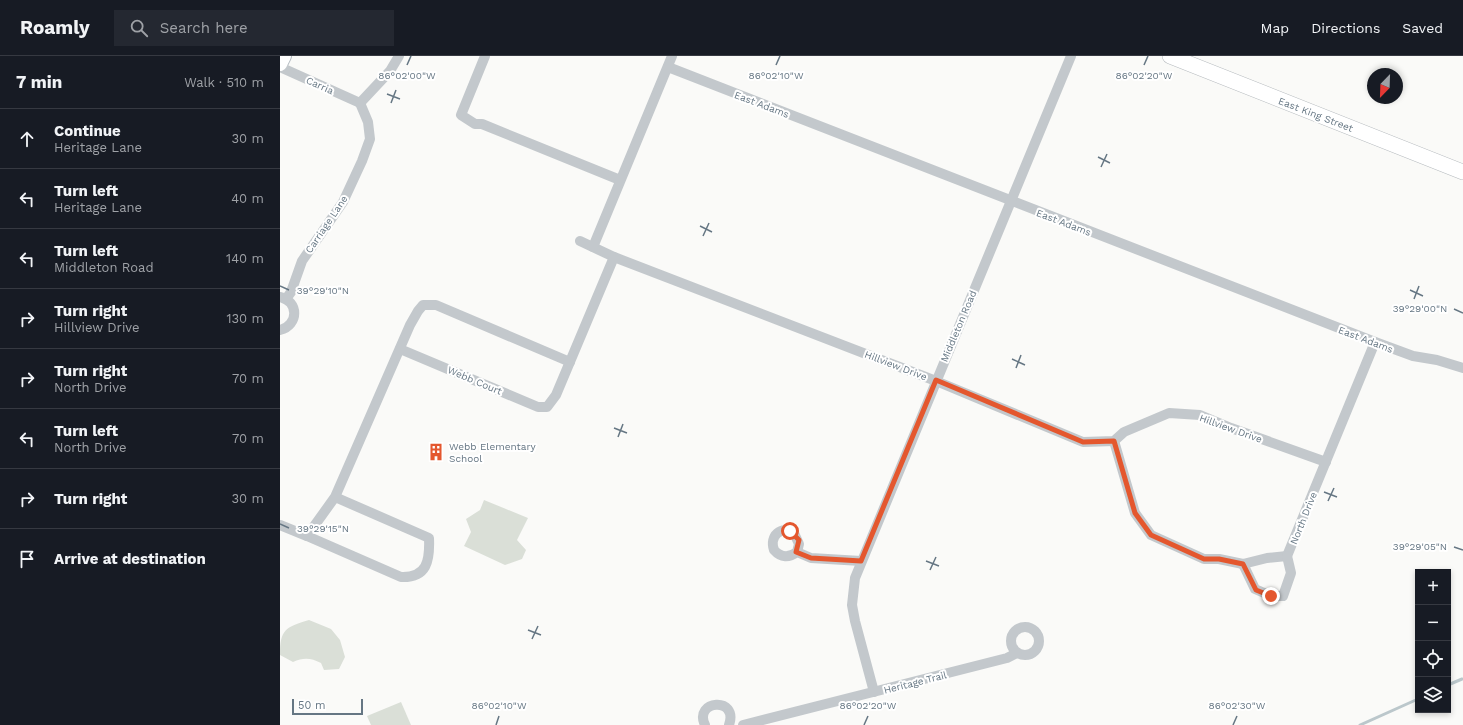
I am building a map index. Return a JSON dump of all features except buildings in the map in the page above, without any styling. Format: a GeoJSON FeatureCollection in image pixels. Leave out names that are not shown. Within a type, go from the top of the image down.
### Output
{"type":"FeatureCollection","features":[{"type":"Feature","properties":{"kind":"main road","name":"East King Street"},"geometry":{"type":"LineString","coordinates":[[1170,56],[1463,172]]}},
{"type":"Feature","properties":{"kind":"street"},"geometry":{"type":"LineString","coordinates":[[360,103],[385,77],[399,56]]}},
{"type":"Feature","properties":{"kind":"street"},"geometry":{"type":"LineString","coordinates":[[485,56],[461,114],[475,124],[482,124],[620,180]]}},
{"type":"Feature","properties":{"kind":"street"},"geometry":{"type":"LineString","coordinates":[[593,247],[672,56]]}},
{"type":"Feature","properties":{"kind":"street","name":"Middleton Road"},"geometry":{"type":"LineString","coordinates":[[874,692],[854,621],[852,605],[855,578],[936,380],[1072,56]]}},
{"type":"Feature","properties":{"kind":"street","name":"Carria"},"geometry":{"type":"LineString","coordinates":[[281,60],[360,103]]}},
{"type":"Feature","properties":{"kind":"street","name":"East Adams"},"geometry":{"type":"LineString","coordinates":[[668,67],[1010,202],[1375,342],[1414,356],[1437,360],[1463,368]]}},
{"type":"Feature","properties":{"kind":"street","name":"Carriage Lane"},"geometry":{"type":"LineString","coordinates":[[280,330],[290,326],[295,317],[293,306],[283,298],[292,292],[304,257],[343,202],[362,162],[370,139],[368,122],[360,103]]}},
{"type":"Feature","properties":{"kind":"street","name":"Hillview Drive"},"geometry":{"type":"LineString","coordinates":[[580,241],[614,257],[936,380],[1083,442],[1114,441],[1124,432],[1169,413],[1200,415],[1231,428],[1326,462]]}},
{"type":"Feature","properties":{"kind":"street","name":"Webb Court"},"geometry":{"type":"LineString","coordinates":[[400,349],[542,408],[547,407],[553,401],[614,257]]}},
{"type":"Feature","properties":{"kind":"street"},"geometry":{"type":"LineString","coordinates":[[307,536],[335,497],[400,349],[418,311],[423,305],[436,305],[570,362]]}},
{"type":"Feature","properties":{"kind":"street","name":"North Drive"},"geometry":{"type":"LineString","coordinates":[[1114,441],[1135,513],[1151,535],[1204,559],[1219,559],[1243,564],[1267,558],[1287,556],[1375,342]]}},
{"type":"Feature","properties":{"kind":"street"},"geometry":{"type":"LineString","coordinates":[[280,525],[400,577],[412,577],[420,573],[426,565],[430,554],[429,538],[335,497]]}},
{"type":"Feature","properties":{"kind":"street"},"geometry":{"type":"LineString","coordinates":[[796,552],[811,558],[861,561]]}},
{"type":"Feature","properties":{"kind":"street"},"geometry":{"type":"LineString","coordinates":[[1243,564],[1256,590],[1271,596],[1283,596],[1291,573],[1287,556]]}},
{"type":"Feature","properties":{"kind":"street","name":"Heritage Trail"},"geometry":{"type":"LineString","coordinates":[[705,725],[703,718],[705,710],[708,707],[717,704],[722,705],[729,711],[736,725],[1007,658],[1017,653]]}},
{"type":"Feature","properties":{"kind":"shaded area"},"geometry":{"type":"Polygon","coordinates":[[[484,500],[528,518],[517,540],[526,550],[522,559],[505,565],[464,546],[471,532],[466,519],[480,510],[484,500]]]}},
{"type":"Feature","properties":{"kind":"shaded area"},"geometry":{"type":"Polygon","coordinates":[[[309,620],[331,629],[340,640],[345,657],[339,669],[324,670],[321,663],[314,660],[301,659],[293,662],[280,655],[281,640],[286,631],[294,625],[309,620]]]}},
{"type":"Feature","properties":{"kind":"shaded area"},"geometry":{"type":"Polygon","coordinates":[[[401,702],[411,725],[371,725],[367,716],[401,702]]]}},
{"type":"Feature","properties":{"kind":"waterway"},"geometry":{"type":"LineString","coordinates":[[1451,684],[1462,679]]}},
{"type":"Feature","properties":{"kind":"waterway"},"geometry":{"type":"LineString","coordinates":[[1360,725],[1415,700]]}},
{"type":"Feature","properties":{"kind":"place","name":"Webb Elementary School"},"geometry":{"type":"Point","coordinates":[436,452]}},
{"type":"Feature","properties":{"kind":"route"},"geometry":{"type":"LineString","coordinates":[[790,531],[794,533],[799,540],[796,552],[811,558],[861,561],[936,380],[1083,442],[1114,441],[1135,513],[1151,535],[1180,550],[1204,559],[1219,559],[1243,564],[1256,590],[1271,596]]}}]}
